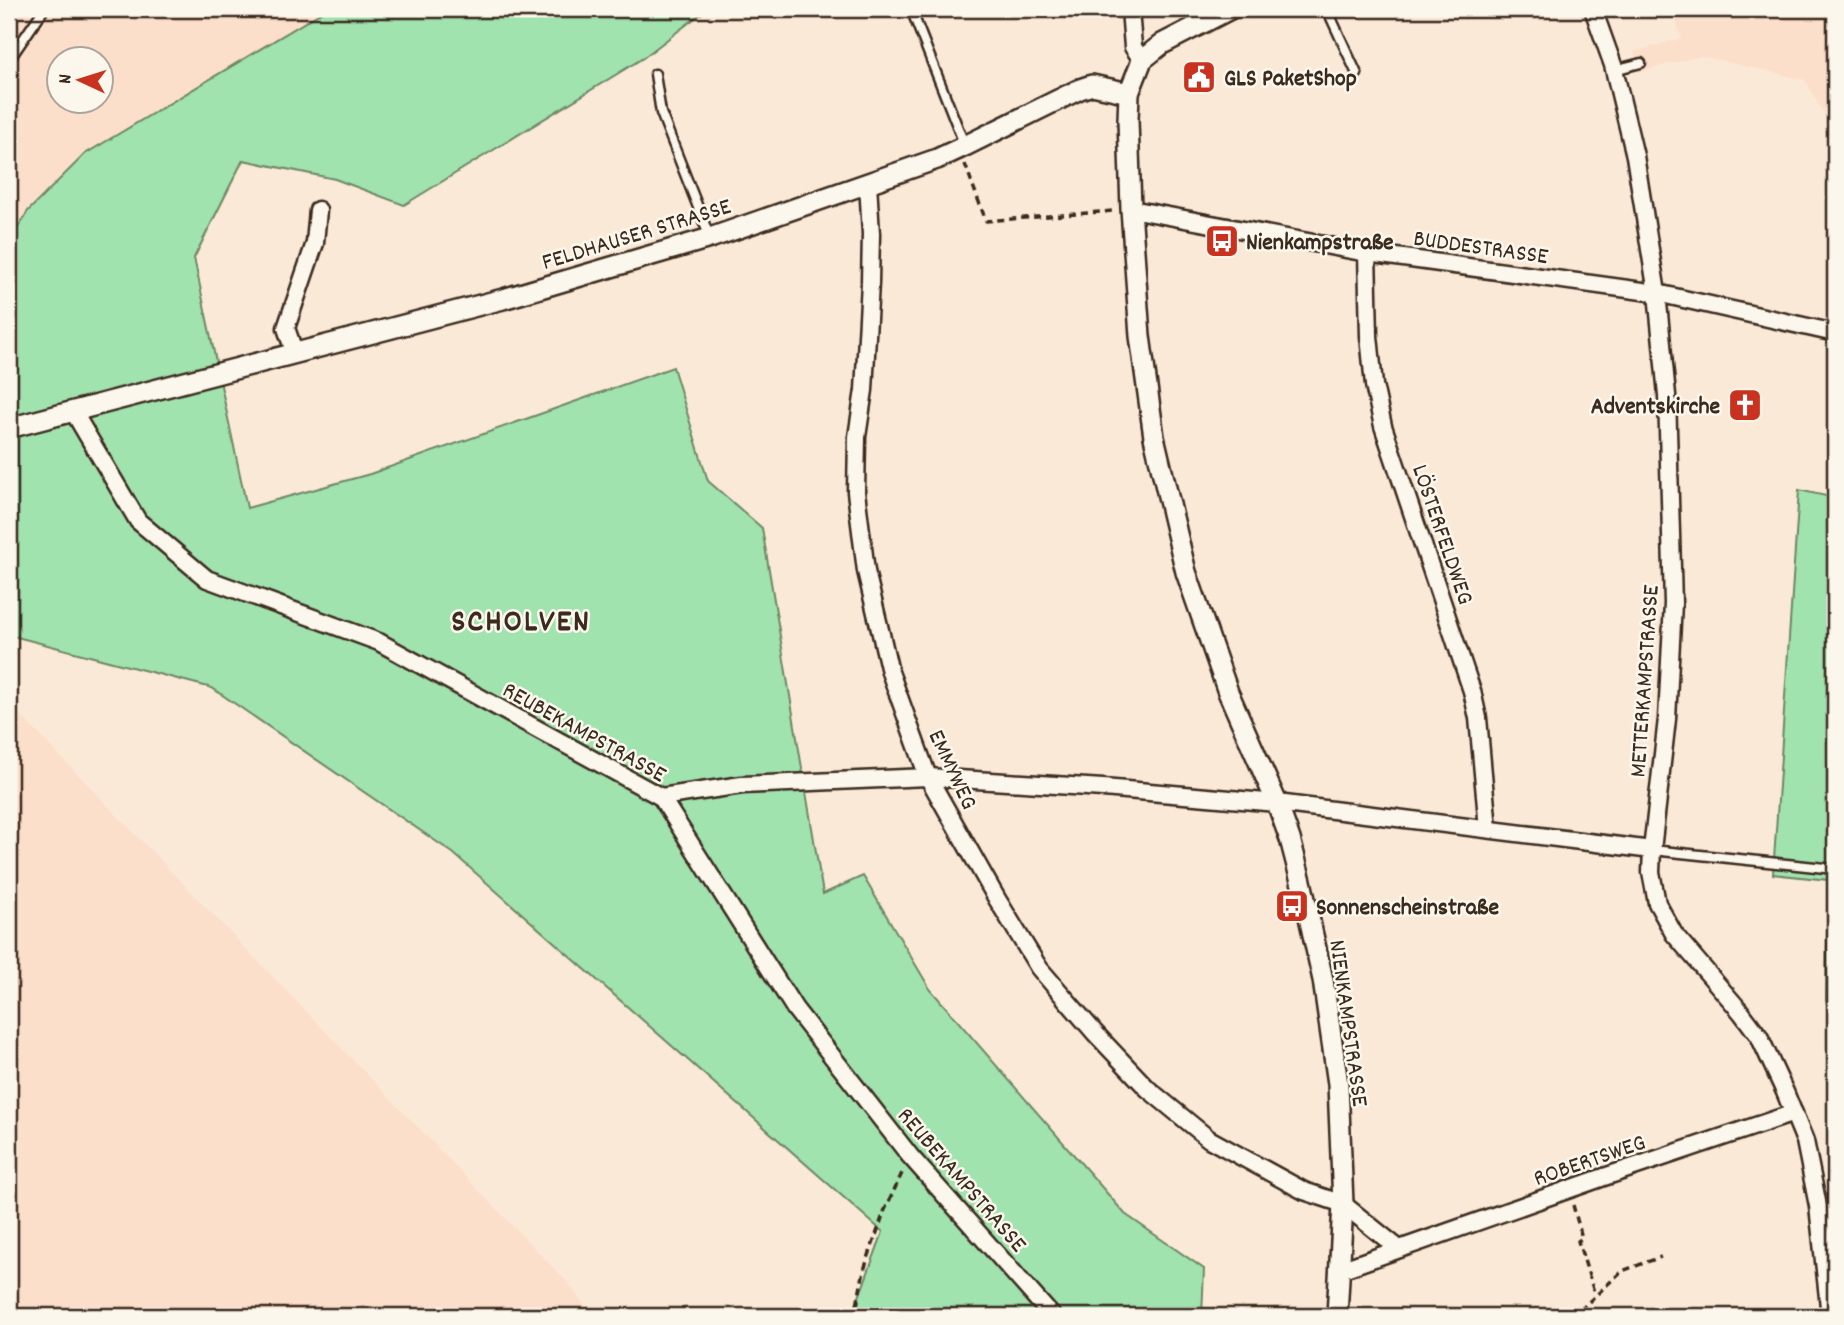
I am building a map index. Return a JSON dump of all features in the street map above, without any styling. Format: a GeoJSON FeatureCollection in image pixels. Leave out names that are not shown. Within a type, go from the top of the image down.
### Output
{"type":"FeatureCollection","features":[{"type":"Feature","properties":{"kind":"street"},"geometry":{"type":"LineString","coordinates":[[1130,9],[1133,47],[1142,60]]}},
{"type":"Feature","properties":{"kind":"street"},"geometry":{"type":"LineString","coordinates":[[1129,93],[1142,60],[1162,44],[1230,9]]}},
{"type":"Feature","properties":{"kind":"street","name":"METTERKAMPSTRASSE"},"geometry":{"type":"LineString","coordinates":[[1593,9],[1614,70],[1635,156],[1657,293],[1667,395],[1673,603],[1667,719],[1651,872],[1657,903],[1674,934],[1759,1036],[1794,1113],[1805,1141],[1818,1206],[1830,1316]]}},
{"type":"Feature","properties":{"kind":"street","name":"FELDHAUSER STRASSE"},"geometry":{"type":"LineString","coordinates":[[9,428],[503,299],[710,238],[937,159],[1080,89],[1092,85],[1129,93]]}},
{"type":"Feature","properties":{"kind":"street","name":"NIENKAMPSTRASSE"},"geometry":{"type":"LineString","coordinates":[[1129,93],[1131,209],[1140,336],[1153,424],[1186,572],[1228,692],[1277,803],[1301,881],[1323,980],[1338,1084],[1343,1204],[1337,1316]]}},
{"type":"Feature","properties":{"kind":"street","name":"EMMYWEG"},"geometry":{"type":"LineString","coordinates":[[868,183],[870,284],[864,390],[857,436],[856,492],[866,570],[890,672],[928,777],[1039,968],[1148,1089],[1209,1139],[1304,1191],[1343,1204]]}},
{"type":"Feature","properties":{"kind":"street","name":"BUDDESTRASSE"},"geometry":{"type":"LineString","coordinates":[[1131,209],[1367,253],[1657,293],[1835,334]]}},
{"type":"Feature","properties":{"kind":"street"},"geometry":{"type":"LineString","coordinates":[[295,354],[286,328],[315,243],[318,210]]}},
{"type":"Feature","properties":{"kind":"street","name":"LÖSTERFELDWEG"},"geometry":{"type":"LineString","coordinates":[[1367,253],[1368,336],[1374,385],[1383,426],[1472,691],[1478,718],[1488,829]]}},
{"type":"Feature","properties":{"kind":"street","name":"REUBEKAMPSTRASSE"},"geometry":{"type":"LineString","coordinates":[[73,411],[138,521],[207,579],[379,642],[661,797],[795,1009],[910,1156],[1052,1316]]}},
{"type":"Feature","properties":{"kind":"street"},"geometry":{"type":"LineString","coordinates":[[661,797],[742,785],[928,777],[1277,803],[1652,850]]}},
{"type":"Feature","properties":{"kind":"street","name":"ROBERTSWEG"},"geometry":{"type":"LineString","coordinates":[[1340,1270],[1794,1113]]}},
{"type":"Feature","properties":{"kind":"street"},"geometry":{"type":"LineString","coordinates":[[1343,1204],[1399,1249]]}},
{"type":"Feature","properties":{"kind":"lane"},"geometry":{"type":"LineString","coordinates":[[9,60],[44,9]]}},
{"type":"Feature","properties":{"kind":"lane"},"geometry":{"type":"LineString","coordinates":[[911,9],[962,148]]}},
{"type":"Feature","properties":{"kind":"lane"},"geometry":{"type":"LineString","coordinates":[[1327,9],[1357,75]]}},
{"type":"Feature","properties":{"kind":"lane"},"geometry":{"type":"LineString","coordinates":[[1614,70],[1641,63]]}},
{"type":"Feature","properties":{"kind":"lane"},"geometry":{"type":"LineString","coordinates":[[655,74],[661,113],[710,238]]}},
{"type":"Feature","properties":{"kind":"lane"},"geometry":{"type":"LineString","coordinates":[[1652,850],[1835,869]]}},
{"type":"Feature","properties":{"kind":"path"},"geometry":{"type":"LineString","coordinates":[[962,148],[986,221],[1131,209]]}},
{"type":"Feature","properties":{"kind":"path"},"geometry":{"type":"LineString","coordinates":[[855,1316],[864,1270],[876,1235],[910,1156]]}},
{"type":"Feature","properties":{"kind":"path"},"geometry":{"type":"LineString","coordinates":[[1568,1189],[1583,1238],[1578,1241],[1595,1295]]}},
{"type":"Feature","properties":{"kind":"path"},"geometry":{"type":"LineString","coordinates":[[1558,1316],[1579,1313],[1622,1271],[1661,1257]]}},
{"type":"Feature","properties":{"kind":"shaded area"},"geometry":{"type":"Polygon","coordinates":[[[9,9],[327,9],[85,154],[9,242],[9,9]]]}},
{"type":"Feature","properties":{"kind":"shaded area"},"geometry":{"type":"Polygon","coordinates":[[[1672,9],[1835,9],[1835,134],[1805,80],[1700,56],[1639,72],[1634,52],[1681,38],[1672,9]]]}},
{"type":"Feature","properties":{"kind":"shaded area"},"geometry":{"type":"Polygon","coordinates":[[[9,703],[570,1285],[592,1316],[9,1316],[9,703]]]}},
{"type":"Feature","properties":{"kind":"green space"},"geometry":{"type":"Polygon","coordinates":[[[327,9],[707,9],[643,58],[404,205],[335,179],[243,160],[194,258],[247,508],[370,474],[673,367],[708,481],[762,528],[823,894],[863,876],[930,989],[1125,1214],[1204,1269],[1202,1316],[852,1316],[883,1232],[453,853],[212,688],[9,635],[9,242],[28,211],[85,154],[327,9]]]}},
{"type":"Feature","properties":{"kind":"green space"},"geometry":{"type":"Polygon","coordinates":[[[1799,490],[1835,498],[1835,1017],[1826,1001],[1828,880],[1773,874],[1799,490]]]}},
{"type":"Feature","properties":{"kind":"place","name":"GLS PaketShop"},"geometry":{"type":"Point","coordinates":[1199,77]}},
{"type":"Feature","properties":{"kind":"place","name":"Nienkampstraße"},"geometry":{"type":"Point","coordinates":[1222,241]}},
{"type":"Feature","properties":{"kind":"place","name":"Adventskirche"},"geometry":{"type":"Point","coordinates":[1745,405]}},
{"type":"Feature","properties":{"kind":"place","name":"Sonnenscheinstraße"},"geometry":{"type":"Point","coordinates":[1292,906]}},
{"type":"Feature","properties":{"kind":"district","name":"SCHOLVEN"},"geometry":{"type":"Point","coordinates":[521,619]}}]}
